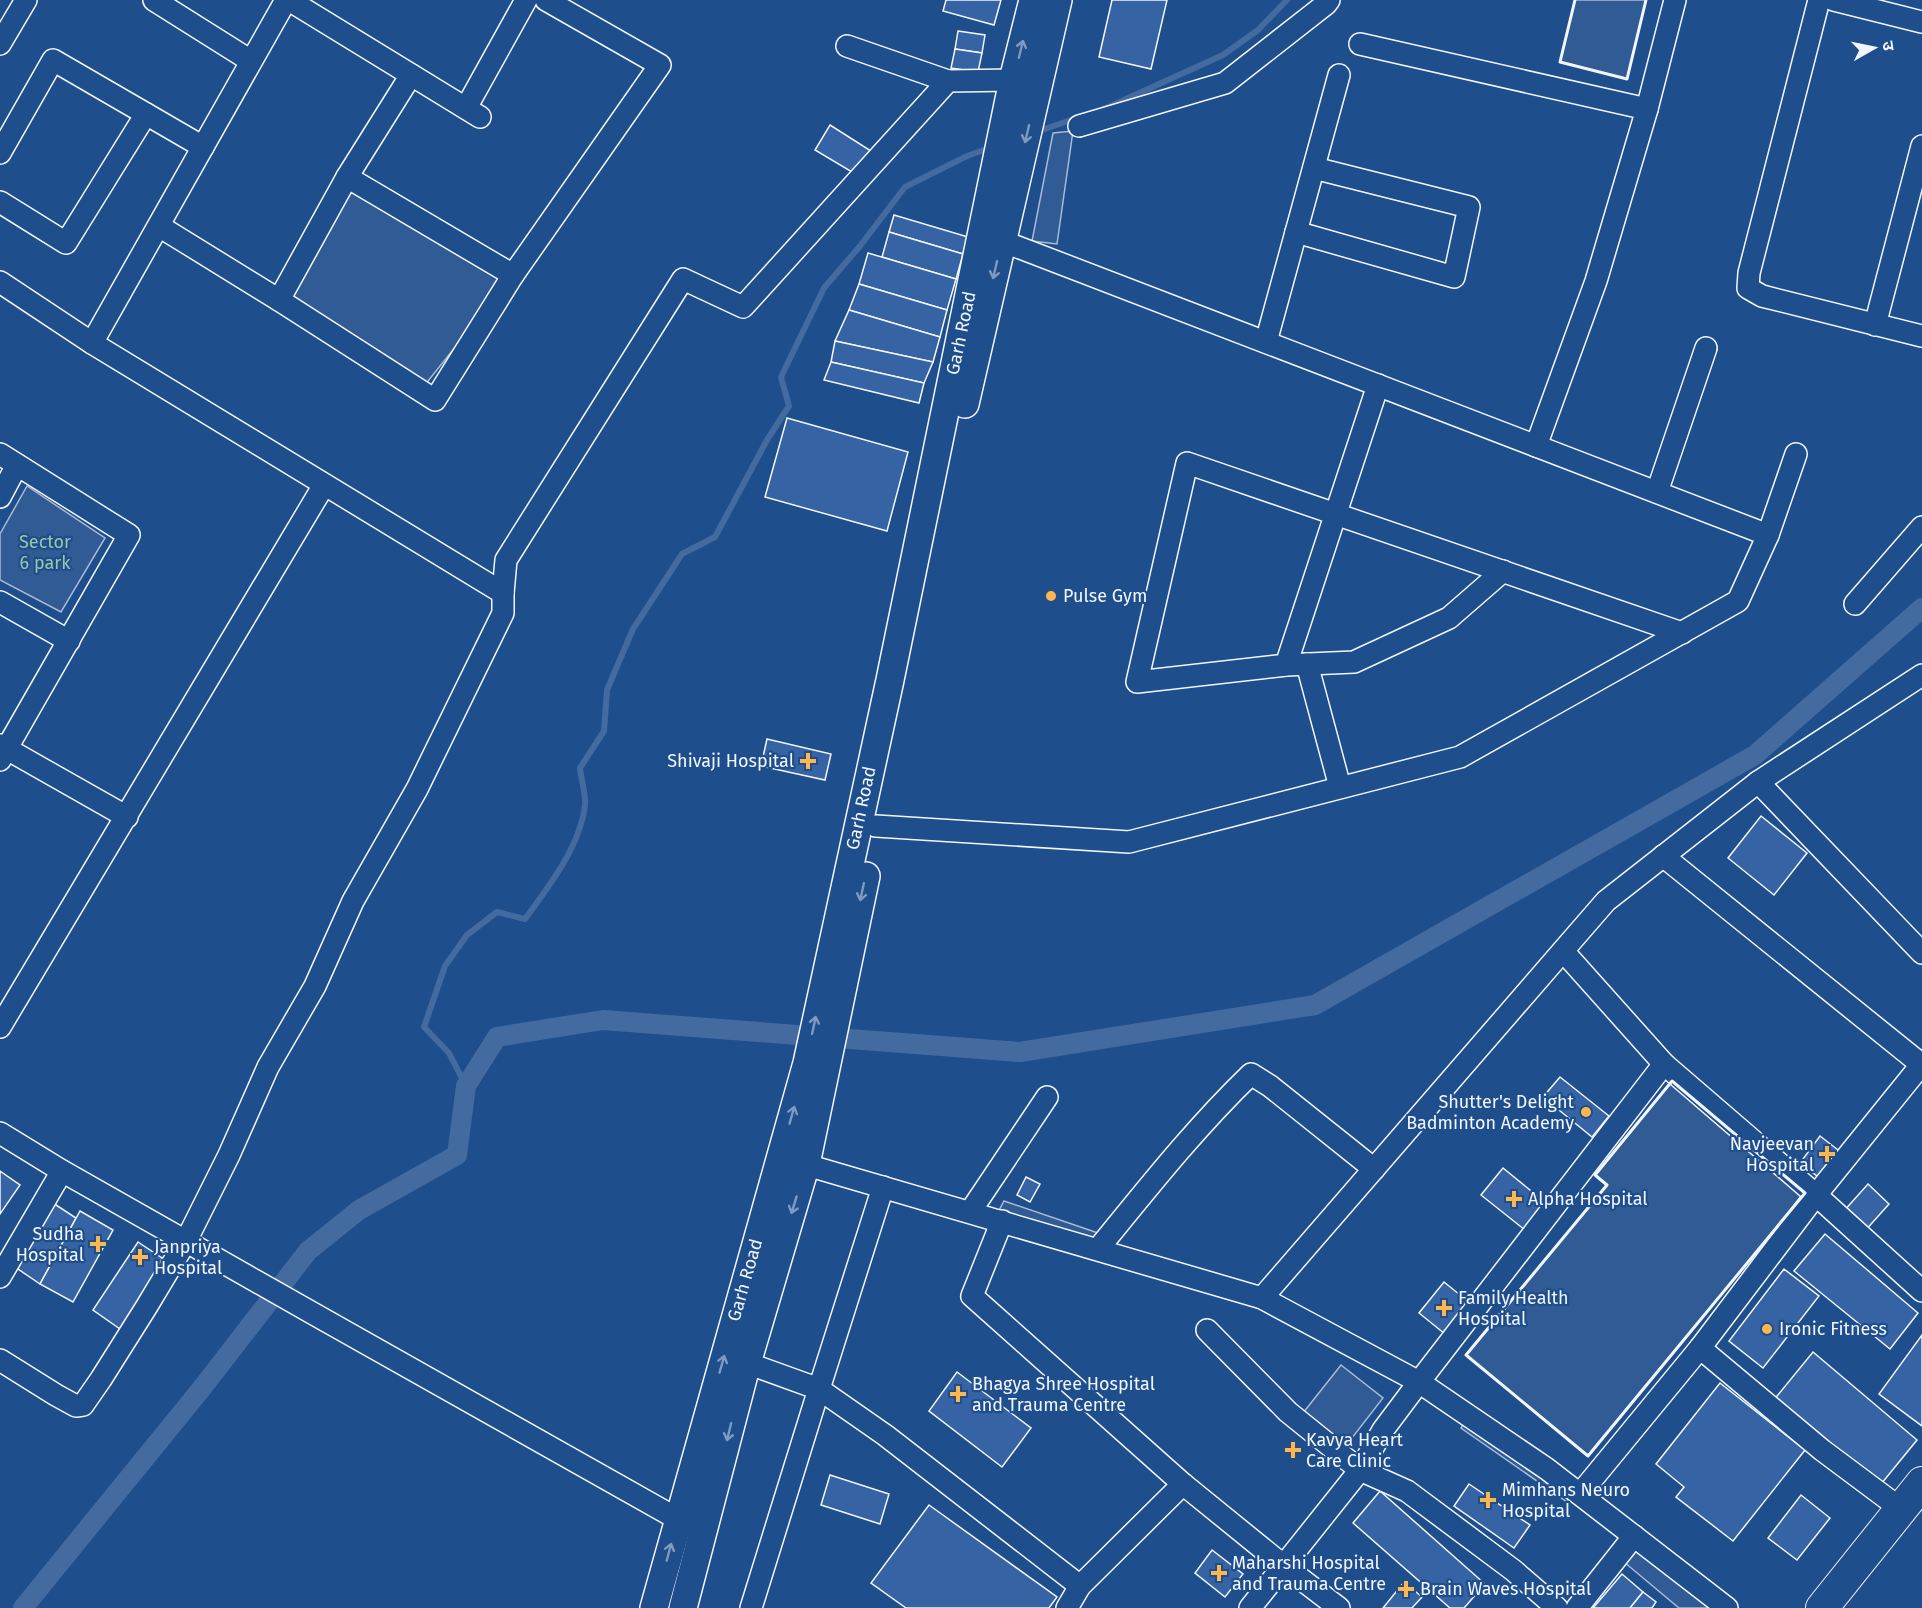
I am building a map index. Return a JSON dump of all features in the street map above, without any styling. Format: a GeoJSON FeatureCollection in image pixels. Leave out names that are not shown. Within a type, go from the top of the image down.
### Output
{"type":"FeatureCollection","features":[{"type":"Feature","properties":{"kind":"highway"},"geometry":{"type":"LineString","coordinates":[[1846,1608],[1912,1511],[1922,1483]]}},
{"type":"Feature","properties":{"kind":"highway"},"geometry":{"type":"LineString","coordinates":[[1822,1608],[1912,1511]]}},
{"type":"Feature","properties":{"kind":"main road","name":"Garh Road"},"geometry":{"type":"LineString","coordinates":[[683,1608],[747,1363],[806,1164],[816,1065],[1024,86],[1033,0]]}},
{"type":"Feature","properties":{"kind":"main road","name":"Garh Road"},"geometry":{"type":"LineString","coordinates":[[1024,86],[1058,0]]}},
{"type":"Feature","properties":{"kind":"main road","name":"Garh Road"},"geometry":{"type":"LineString","coordinates":[[832,989],[876,826],[898,681]]}},
{"type":"Feature","properties":{"kind":"main road","name":"Garh Road"},"geometry":{"type":"LineString","coordinates":[[654,1608],[780,1158],[816,1065]]}},
{"type":"Feature","properties":{"kind":"street"},"geometry":{"type":"LineString","coordinates":[[3,33],[26,0]]}},
{"type":"Feature","properties":{"kind":"street"},"geometry":{"type":"LineString","coordinates":[[154,0],[251,61]]}},
{"type":"Feature","properties":{"kind":"street"},"geometry":{"type":"LineString","coordinates":[[92,343],[251,61],[288,0],[473,113],[526,0]]}},
{"type":"Feature","properties":{"kind":"street"},"geometry":{"type":"LineString","coordinates":[[159,226],[435,400],[513,275],[660,65],[546,0]]}},
{"type":"Feature","properties":{"kind":"street"},"geometry":{"type":"LineString","coordinates":[[1079,126],[1225,83],[1329,0]]}},
{"type":"Feature","properties":{"kind":"street"},"geometry":{"type":"LineString","coordinates":[[1536,446],[1596,281],[1647,109],[1675,0]]}},
{"type":"Feature","properties":{"kind":"street"},"geometry":{"type":"LineString","coordinates":[[1819,0],[1749,273],[1748,288],[1762,296],[1922,336]]}},
{"type":"Feature","properties":{"kind":"street"},"geometry":{"type":"LineString","coordinates":[[1833,0],[1922,22]]}},
{"type":"Feature","properties":{"kind":"street"},"geometry":{"type":"LineString","coordinates":[[1360,44],[1647,109]]}},
{"type":"Feature","properties":{"kind":"street"},"geometry":{"type":"LineString","coordinates":[[847,46],[948,81],[1024,86]]}},
{"type":"Feature","properties":{"kind":"street"},"geometry":{"type":"LineString","coordinates":[[0,153],[53,60],[203,147]]}},
{"type":"Feature","properties":{"kind":"street"},"geometry":{"type":"LineString","coordinates":[[279,300],[347,177],[411,75]]}},
{"type":"Feature","properties":{"kind":"street"},"geometry":{"type":"LineString","coordinates":[[1266,342],[1338,75]]}},
{"type":"Feature","properties":{"kind":"street"},"geometry":{"type":"LineString","coordinates":[[0,1360],[76,1406],[83,1405],[101,1379],[186,1241],[229,1155],[268,1066],[315,986],[352,901],[417,789],[503,613],[506,560],[683,279],[742,307],[948,81]]}},
{"type":"Feature","properties":{"kind":"street"},"geometry":{"type":"LineString","coordinates":[[0,202],[66,243],[146,114]]}},
{"type":"Feature","properties":{"kind":"street"},"geometry":{"type":"LineString","coordinates":[[1875,325],[1919,169],[1922,146]]}},
{"type":"Feature","properties":{"kind":"street"},"geometry":{"type":"LineString","coordinates":[[1296,232],[1454,277],[1469,207],[1314,168]]}},
{"type":"Feature","properties":{"kind":"street"},"geometry":{"type":"LineString","coordinates":[[347,177],[513,275]]}},
{"type":"Feature","properties":{"kind":"street"},"geometry":{"type":"LineString","coordinates":[[992,238],[1767,535]]}},
{"type":"Feature","properties":{"kind":"street"},"geometry":{"type":"LineString","coordinates":[[0,282],[92,343],[503,593]]}},
{"type":"Feature","properties":{"kind":"street"},"geometry":{"type":"LineString","coordinates":[[1657,492],[1706,348]]}},
{"type":"Feature","properties":{"kind":"street"},"geometry":{"type":"LineString","coordinates":[[1286,665],[1378,385]]}},
{"type":"Feature","properties":{"kind":"street"},"geometry":{"type":"LineString","coordinates":[[876,826],[1129,842],[1460,756],[1738,601],[1767,535],[1796,454]]}},
{"type":"Feature","properties":{"kind":"street"},"geometry":{"type":"LineString","coordinates":[[0,497],[9,459],[129,535],[2,752],[127,817]]}},
{"type":"Feature","properties":{"kind":"street"},"geometry":{"type":"LineString","coordinates":[[1503,571],[1449,618],[1354,662],[1286,665],[1137,682],[1187,463],[1503,571],[1682,633]]}},
{"type":"Feature","properties":{"kind":"street"},"geometry":{"type":"LineString","coordinates":[[0,1027],[324,485]]}},
{"type":"Feature","properties":{"kind":"street"},"geometry":{"type":"LineString","coordinates":[[1855,604],[1922,527]]}},
{"type":"Feature","properties":{"kind":"street"},"geometry":{"type":"LineString","coordinates":[[0,602],[69,641]]}},
{"type":"Feature","properties":{"kind":"street"},"geometry":{"type":"LineString","coordinates":[[1307,664],[1340,787]]}},
{"type":"Feature","properties":{"kind":"street"},"geometry":{"type":"LineString","coordinates":[[1262,1298],[1606,901],[1758,782],[1922,675]]}},
{"type":"Feature","properties":{"kind":"street"},"geometry":{"type":"LineString","coordinates":[[1758,782],[1922,953]]}},
{"type":"Feature","properties":{"kind":"street"},"geometry":{"type":"LineString","coordinates":[[1580,1494],[1700,1348],[1816,1195],[1922,1065],[1663,856]]}},
{"type":"Feature","properties":{"kind":"street"},"geometry":{"type":"LineString","coordinates":[[1563,951],[1664,1064],[1816,1195],[1922,1291]]}},
{"type":"Feature","properties":{"kind":"street"},"geometry":{"type":"LineString","coordinates":[[1250,1608],[1360,1470],[1383,1430],[1664,1064]]}},
{"type":"Feature","properties":{"kind":"street"},"geometry":{"type":"LineString","coordinates":[[1098,1249],[1167,1165],[1225,1099],[1251,1074],[1270,1086],[1374,1169]]}},
{"type":"Feature","properties":{"kind":"street"},"geometry":{"type":"LineString","coordinates":[[970,1212],[1047,1097]]}},
{"type":"Feature","properties":{"kind":"street"},"geometry":{"type":"LineString","coordinates":[[0,1133],[62,1171],[703,1535]]}},
{"type":"Feature","properties":{"kind":"street"},"geometry":{"type":"LineString","coordinates":[[780,1158],[1262,1298],[1419,1382],[1547,1469],[1727,1608]]}},
{"type":"Feature","properties":{"kind":"street"},"geometry":{"type":"LineString","coordinates":[[0,1277],[62,1171]]}},
{"type":"Feature","properties":{"kind":"street"},"geometry":{"type":"LineString","coordinates":[[751,1608],[884,1187]]}},
{"type":"Feature","properties":{"kind":"street"},"geometry":{"type":"LineString","coordinates":[[1002,1221],[972,1296],[1183,1484],[1339,1608]]}},
{"type":"Feature","properties":{"kind":"street"},"geometry":{"type":"LineString","coordinates":[[1207,1330],[1288,1412],[1360,1470],[1407,1491],[1513,1570],[1557,1608]]}},
{"type":"Feature","properties":{"kind":"street"},"geometry":{"type":"LineString","coordinates":[[1700,1348],[1822,1450],[1912,1511]]}},
{"type":"Feature","properties":{"kind":"street"},"geometry":{"type":"LineString","coordinates":[[747,1363],[819,1389],[885,1435],[1080,1586]]}},
{"type":"Feature","properties":{"kind":"street"},"geometry":{"type":"LineString","coordinates":[[1067,1608],[1080,1586],[1183,1484]]}},
{"type":"Feature","properties":{"kind":"street"},"geometry":{"type":"LineString","coordinates":[[1577,1608],[1634,1536]]}},
{"type":"Feature","properties":{"kind":"shaded area"},"geometry":{"type":"Polygon","coordinates":[[[1575,0],[1646,0],[1627,79],[1560,62],[1575,0]]]}},
{"type":"Feature","properties":{"kind":"shaded area"},"geometry":{"type":"Polygon","coordinates":[[[1073,131],[1057,244],[1032,241],[1053,133],[1073,131]]]}},
{"type":"Feature","properties":{"kind":"shaded area"},"geometry":{"type":"Polygon","coordinates":[[[347,177],[513,275],[420,391],[279,300],[347,177]]]}},
{"type":"Feature","properties":{"kind":"shaded area","name":"Sector 6 park"},"geometry":{"type":"Polygon","coordinates":[[[27,486],[105,538],[61,612],[0,580],[0,534],[27,486]]]}},
{"type":"Feature","properties":{"kind":"shaded area"},"geometry":{"type":"Polygon","coordinates":[[[1672,1081],[1805,1193],[1588,1456],[1466,1355],[1607,1185],[1595,1175],[1672,1081]]]}},
{"type":"Feature","properties":{"kind":"shaded area"},"geometry":{"type":"Polygon","coordinates":[[[1004,1201],[1101,1234],[1096,1245],[997,1214],[1004,1201]]]}},
{"type":"Feature","properties":{"kind":"shaded area"},"geometry":{"type":"Polygon","coordinates":[[[1341,1365],[1383,1398],[1345,1447],[1303,1413],[1341,1365]]]}},
{"type":"Feature","properties":{"kind":"shaded area"},"geometry":{"type":"Polygon","coordinates":[[[1466,1420],[1573,1494],[1567,1502],[1461,1428],[1466,1420]]]}},
{"type":"Feature","properties":{"kind":"shaded area"},"geometry":{"type":"Polygon","coordinates":[[[1639,1544],[1714,1608],[1679,1608],[1624,1562],[1639,1544]]]}},
{"type":"Feature","properties":{"kind":"building"},"geometry":{"type":"Polygon","coordinates":[[[946,0],[1001,0],[994,25],[943,11],[946,0]]]}},
{"type":"Feature","properties":{"kind":"building"},"geometry":{"type":"Polygon","coordinates":[[[1112,0],[1167,0],[1151,69],[1099,57],[1112,0]]]}},
{"type":"Feature","properties":{"kind":"building"},"geometry":{"type":"Polygon","coordinates":[[[958,31],[985,35],[982,53],[955,49],[958,31]]]}},
{"type":"Feature","properties":{"kind":"building"},"geometry":{"type":"Polygon","coordinates":[[[955,49],[982,53],[978,72],[951,68],[955,49]]]}},
{"type":"Feature","properties":{"kind":"building"},"geometry":{"type":"Polygon","coordinates":[[[830,125],[871,151],[857,175],[815,150],[830,125]]]}},
{"type":"Feature","properties":{"kind":"building"},"geometry":{"type":"Polygon","coordinates":[[[894,215],[968,237],[963,254],[889,232],[894,215]]]}},
{"type":"Feature","properties":{"kind":"building"},"geometry":{"type":"Polygon","coordinates":[[[889,232],[963,254],[956,279],[882,257],[889,232]]]}},
{"type":"Feature","properties":{"kind":"building"},"geometry":{"type":"Polygon","coordinates":[[[868,253],[956,279],[947,310],[859,284],[868,253]]]}},
{"type":"Feature","properties":{"kind":"building"},"geometry":{"type":"Polygon","coordinates":[[[859,284],[947,310],[940,337],[849,310],[859,284]]]}},
{"type":"Feature","properties":{"kind":"building"},"geometry":{"type":"Polygon","coordinates":[[[849,310],[940,337],[933,362],[835,341],[849,310]]]}},
{"type":"Feature","properties":{"kind":"building"},"geometry":{"type":"Polygon","coordinates":[[[835,341],[933,362],[924,383],[831,362],[835,341]]]}},
{"type":"Feature","properties":{"kind":"building"},"geometry":{"type":"Polygon","coordinates":[[[831,362],[924,383],[919,403],[824,380],[831,362]]]}},
{"type":"Feature","properties":{"kind":"building"},"geometry":{"type":"Polygon","coordinates":[[[787,418],[908,452],[887,531],[765,497],[787,418]]]}},
{"type":"Feature","properties":{"kind":"building"},"geometry":{"type":"Polygon","coordinates":[[[767,739],[831,754],[825,780],[761,766],[767,739]]]}},
{"type":"Feature","properties":{"kind":"building"},"geometry":{"type":"Polygon","coordinates":[[[1761,816],[1807,853],[1774,895],[1728,858],[1761,816]]]}},
{"type":"Feature","properties":{"kind":"building"},"geometry":{"type":"Polygon","coordinates":[[[1560,1077],[1609,1116],[1592,1137],[1543,1097],[1560,1077]]]}},
{"type":"Feature","properties":{"kind":"building"},"geometry":{"type":"Polygon","coordinates":[[[1820,1136],[1842,1153],[1821,1179],[1800,1163],[1820,1136]]]}},
{"type":"Feature","properties":{"kind":"building","name":"Alpha Hospital"},"geometry":{"type":"Polygon","coordinates":[[[1503,1168],[1546,1203],[1525,1230],[1481,1195],[1503,1168]]]}},
{"type":"Feature","properties":{"kind":"building"},"geometry":{"type":"Polygon","coordinates":[[[0,1171],[20,1185],[0,1214],[0,1171]]]}},
{"type":"Feature","properties":{"kind":"building"},"geometry":{"type":"Polygon","coordinates":[[[1026,1177],[1040,1184],[1030,1202],[1017,1195],[1026,1177]]]}},
{"type":"Feature","properties":{"kind":"building"},"geometry":{"type":"Polygon","coordinates":[[[1868,1184],[1889,1204],[1864,1232],[1843,1212],[1868,1184]]]}},
{"type":"Feature","properties":{"kind":"building"},"geometry":{"type":"Polygon","coordinates":[[[53,1203],[76,1218],[40,1284],[15,1267],[53,1203]]]}},
{"type":"Feature","properties":{"kind":"building"},"geometry":{"type":"Polygon","coordinates":[[[80,1211],[113,1230],[73,1302],[40,1284],[80,1211]]]}},
{"type":"Feature","properties":{"kind":"building"},"geometry":{"type":"Polygon","coordinates":[[[1825,1234],[1918,1313],[1890,1349],[1794,1271],[1825,1234]]]}},
{"type":"Feature","properties":{"kind":"building"},"geometry":{"type":"Polygon","coordinates":[[[138,1242],[165,1260],[120,1329],[93,1310],[138,1242]]]}},
{"type":"Feature","properties":{"kind":"building"},"geometry":{"type":"Polygon","coordinates":[[[1784,1269],[1819,1296],[1763,1368],[1729,1341],[1784,1269]]]}},
{"type":"Feature","properties":{"kind":"building","name":"Family Health Hospital"},"geometry":{"type":"Polygon","coordinates":[[[1444,1282],[1470,1303],[1445,1334],[1419,1313],[1444,1282]]]}},
{"type":"Feature","properties":{"kind":"building"},"geometry":{"type":"Polygon","coordinates":[[[1922,1335],[1922,1426],[1879,1394],[1922,1335]]]}},
{"type":"Feature","properties":{"kind":"building"},"geometry":{"type":"Polygon","coordinates":[[[1813,1352],[1917,1440],[1877,1489],[1773,1401],[1813,1352]]]}},
{"type":"Feature","properties":{"kind":"building"},"geometry":{"type":"Polygon","coordinates":[[[957,1372],[1031,1428],[1002,1467],[929,1411],[957,1372]]]}},
{"type":"Feature","properties":{"kind":"building"},"geometry":{"type":"Polygon","coordinates":[[[1720,1383],[1805,1450],[1733,1541],[1676,1497],[1684,1487],[1656,1464],[1720,1383]]]}},
{"type":"Feature","properties":{"kind":"building"},"geometry":{"type":"Polygon","coordinates":[[[830,1475],[889,1494],[880,1524],[821,1505],[830,1475]]]}},
{"type":"Feature","properties":{"kind":"building"},"geometry":{"type":"Polygon","coordinates":[[[1469,1484],[1530,1525],[1514,1548],[1454,1506],[1469,1484]]]}},
{"type":"Feature","properties":{"kind":"building"},"geometry":{"type":"Polygon","coordinates":[[[1380,1491],[1485,1584],[1464,1608],[1450,1608],[1353,1523],[1380,1491]]]}},
{"type":"Feature","properties":{"kind":"building"},"geometry":{"type":"Polygon","coordinates":[[[1801,1495],[1830,1518],[1797,1560],[1768,1538],[1801,1495]]]}},
{"type":"Feature","properties":{"kind":"building"},"geometry":{"type":"Polygon","coordinates":[[[929,1505],[1057,1597],[1049,1608],[906,1608],[871,1583],[929,1505]]]}},
{"type":"Feature","properties":{"kind":"building"},"geometry":{"type":"Polygon","coordinates":[[[1212,1550],[1243,1574],[1225,1597],[1195,1573],[1212,1550]]]}},
{"type":"Feature","properties":{"kind":"building"},"geometry":{"type":"Polygon","coordinates":[[[1622,1574],[1643,1592],[1630,1608],[1593,1608],[1622,1574]]]}},
{"type":"Feature","properties":{"kind":"building","name":"Brain Waves Hospital"},"geometry":{"type":"Polygon","coordinates":[[[1404,1582],[1422,1597],[1412,1608],[1383,1608],[1404,1582]]]}},
{"type":"Feature","properties":{"kind":"building"},"geometry":{"type":"Polygon","coordinates":[[[1643,1592],[1656,1602],[1652,1608],[1630,1608],[1643,1592]]]}},
{"type":"Feature","properties":{"kind":"waterway"},"geometry":{"type":"LineString","coordinates":[[1104,109],[1223,55],[1258,30],[1287,0]]}},
{"type":"Feature","properties":{"kind":"waterway"},"geometry":{"type":"LineString","coordinates":[[1036,132],[1077,118]]}},
{"type":"Feature","properties":{"kind":"waterway"},"geometry":{"type":"LineString","coordinates":[[466,1086],[449,1053],[424,1027],[445,966],[467,935],[497,912],[525,919],[570,851],[582,821],[585,805],[580,768],[604,731],[607,690],[633,629],[682,554],[715,537],[767,440],[789,406],[781,377],[824,288],[860,246],[905,187],[967,156],[992,147]]}},
{"type":"Feature","properties":{"kind":"waterway"},"geometry":{"type":"LineString","coordinates":[[23,1608],[202,1388],[308,1251],[359,1210],[457,1155],[466,1086],[497,1037],[603,1020],[1020,1052],[1315,1005],[1755,755],[1922,608]]}},
{"type":"Feature","properties":{"kind":"wall"},"geometry":{"type":"LineString","coordinates":[[1575,0],[1560,62],[1627,79],[1646,0]]}},
{"type":"Feature","properties":{"kind":"wall"},"geometry":{"type":"LineString","coordinates":[[1672,1081],[1805,1193],[1588,1456],[1466,1355],[1607,1185],[1595,1175],[1672,1081]]}},
{"type":"Feature","properties":{"kind":"place","name":"Pulse Gym"},"geometry":{"type":"Point","coordinates":[1051,596]}},
{"type":"Feature","properties":{"kind":"place","name":"Shivaji Hospital"},"geometry":{"type":"Point","coordinates":[808,761]}},
{"type":"Feature","properties":{"kind":"place","name":"Shutter's Delight Badminton Academy"},"geometry":{"type":"Point","coordinates":[1586,1112]}},
{"type":"Feature","properties":{"kind":"place","name":"Navjeevan Hospital"},"geometry":{"type":"Point","coordinates":[1827,1154]}},
{"type":"Feature","properties":{"kind":"place","name":"Alpha Hospital"},"geometry":{"type":"Point","coordinates":[1514,1199]}},
{"type":"Feature","properties":{"kind":"place","name":"Sudha Hospital"},"geometry":{"type":"Point","coordinates":[98,1244]}},
{"type":"Feature","properties":{"kind":"place","name":"Janpriya Hospital"},"geometry":{"type":"Point","coordinates":[140,1257]}},
{"type":"Feature","properties":{"kind":"place","name":"Family Health Hospital"},"geometry":{"type":"Point","coordinates":[1444,1308]}},
{"type":"Feature","properties":{"kind":"place","name":"Ironic Fitness"},"geometry":{"type":"Point","coordinates":[1767,1329]}},
{"type":"Feature","properties":{"kind":"place","name":"Bhagya Shree Hospital and Trauma Centre"},"geometry":{"type":"Point","coordinates":[958,1394]}},
{"type":"Feature","properties":{"kind":"place","name":"Kavya Heart Care Clinic"},"geometry":{"type":"Point","coordinates":[1293,1450]}},
{"type":"Feature","properties":{"kind":"place","name":"Mimhans Neuro Hospital"},"geometry":{"type":"Point","coordinates":[1488,1500]}},
{"type":"Feature","properties":{"kind":"place","name":"Maharshi Hospital and Trauma Centre"},"geometry":{"type":"Point","coordinates":[1219,1573]}},
{"type":"Feature","properties":{"kind":"place","name":"Brain Waves Hospital"},"geometry":{"type":"Point","coordinates":[1406,1589]}}]}
